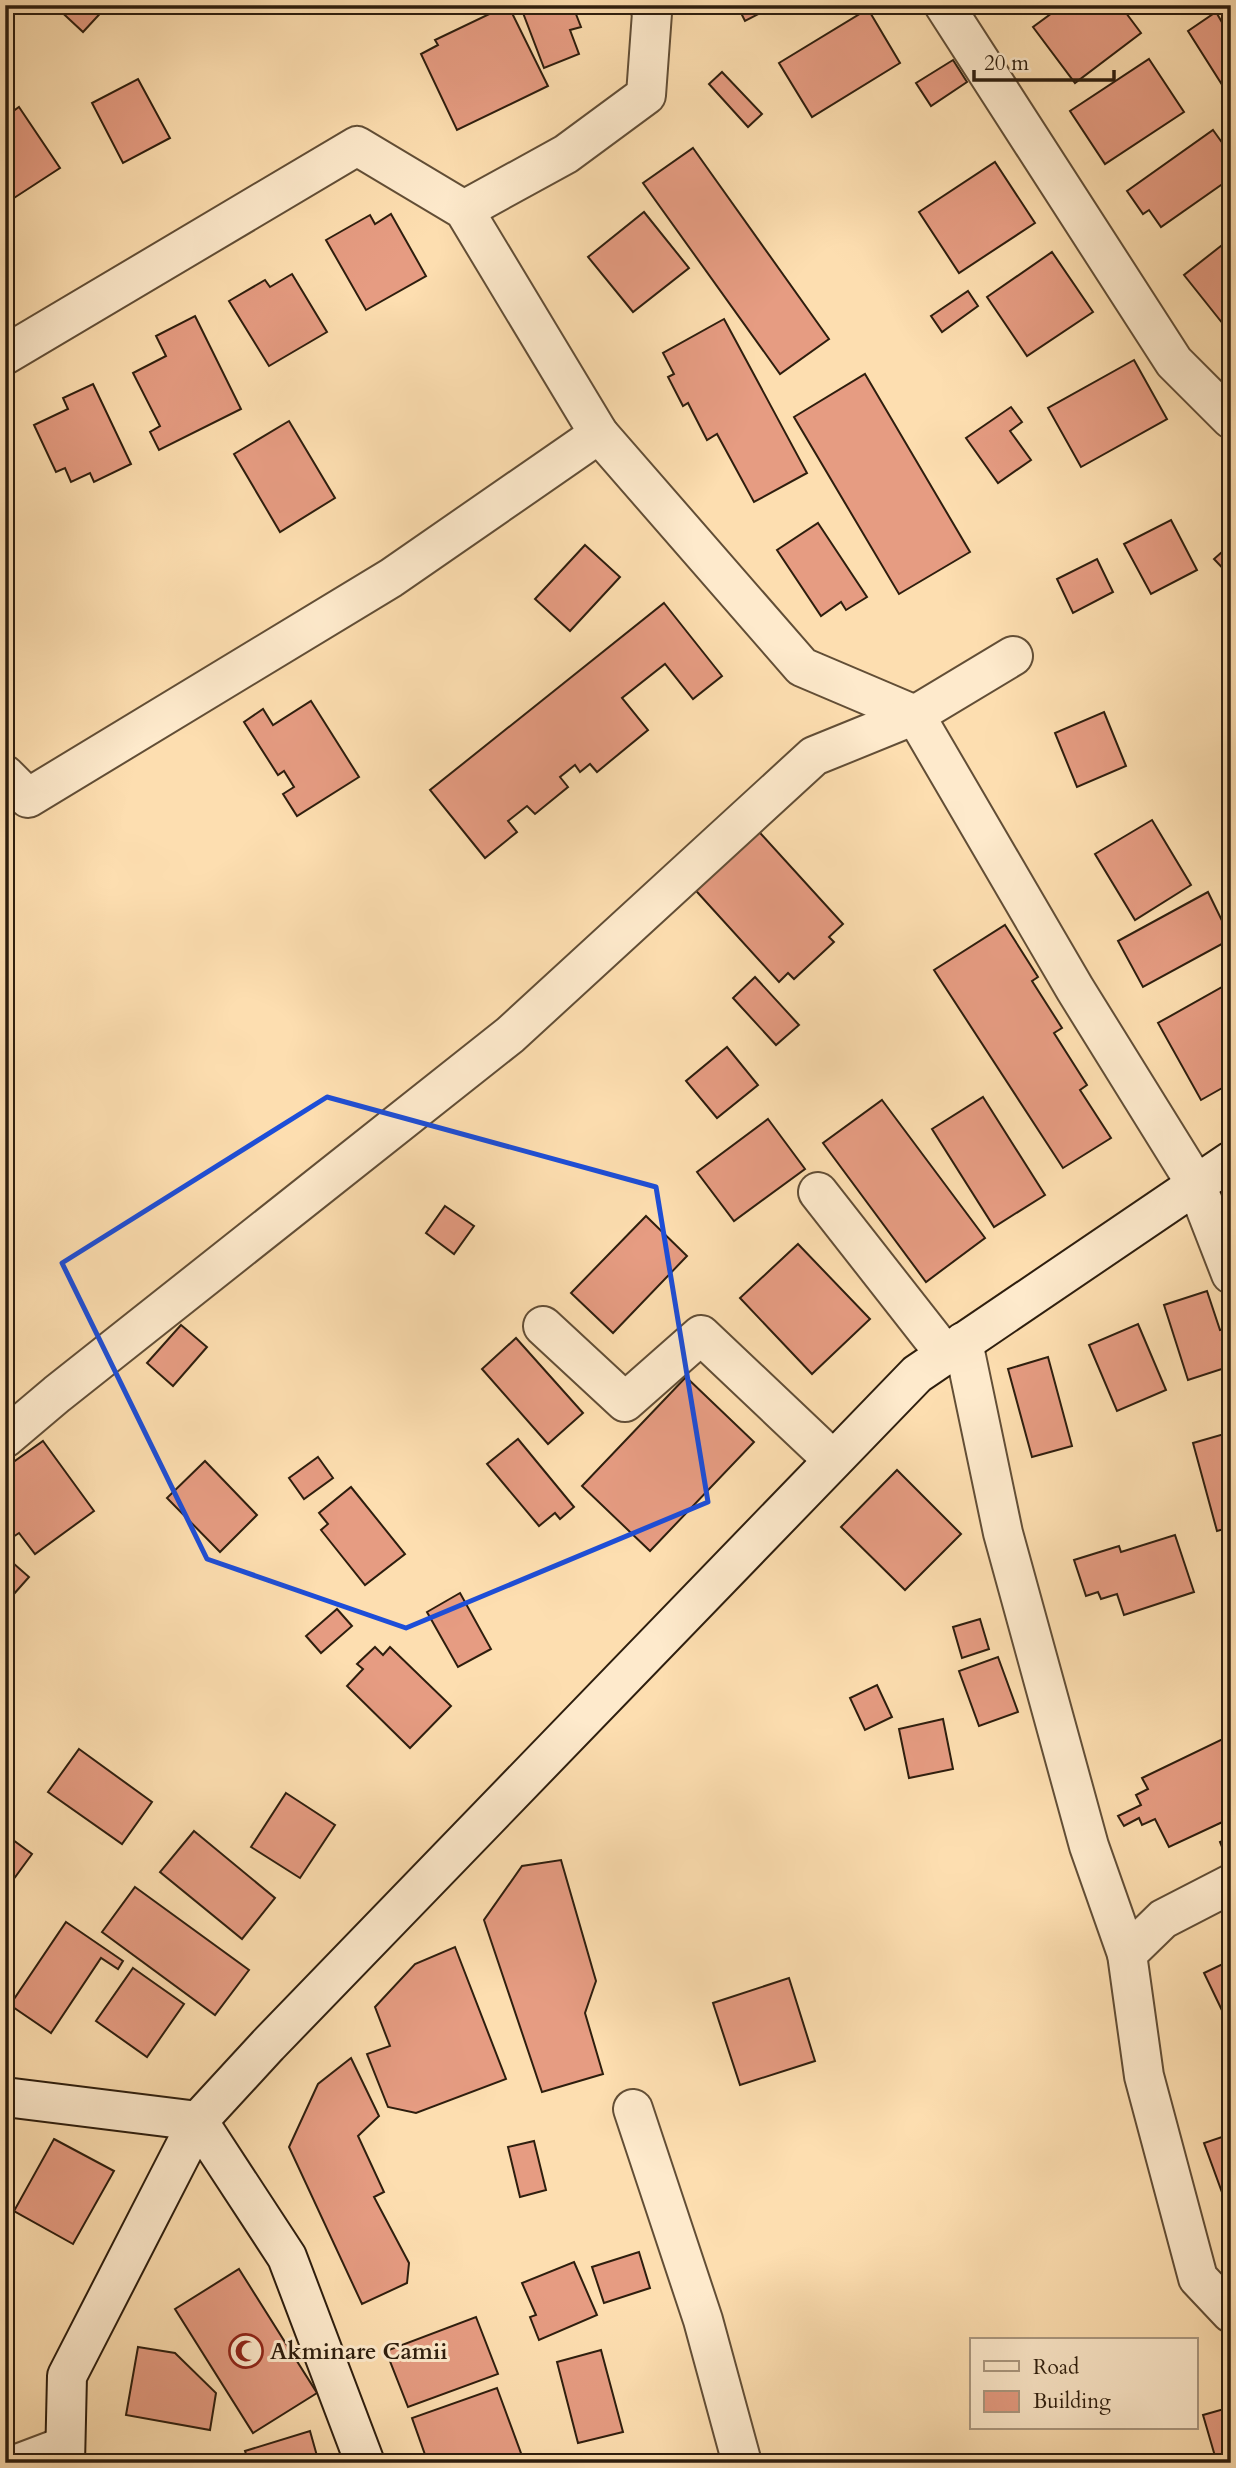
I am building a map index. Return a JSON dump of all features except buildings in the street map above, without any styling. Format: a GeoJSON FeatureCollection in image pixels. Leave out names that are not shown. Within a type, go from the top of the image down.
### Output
{"type":"FeatureCollection","features":[{"type":"Feature","properties":{"kind":"street"},"geometry":{"type":"LineString","coordinates":[[464,210],[566,154],[646,96],[652,13],[649,5]]}},
{"type":"Feature","properties":{"kind":"street"},"geometry":{"type":"LineString","coordinates":[[944,5],[1174,362],[1231,419]]}},
{"type":"Feature","properties":{"kind":"street"},"geometry":{"type":"LineString","coordinates":[[5,355],[357,146],[464,210],[599,434],[802,667],[915,715],[1075,989],[1196,1184],[1231,1274]]}},
{"type":"Feature","properties":{"kind":"street"},"geometry":{"type":"LineString","coordinates":[[5,775],[28,798],[391,578],[599,434]]}},
{"type":"Feature","properties":{"kind":"street"},"geometry":{"type":"LineString","coordinates":[[5,1438],[510,1035],[814,756],[915,715],[1013,656]]}},
{"type":"Feature","properties":{"kind":"street"},"geometry":{"type":"LineString","coordinates":[[20,2463],[65,2454],[67,2376],[198,2121],[268,2045],[917,1374],[1231,1161]]}},
{"type":"Feature","properties":{"kind":"street"},"geometry":{"type":"LineString","coordinates":[[818,1192],[954,1348],[1089,1846],[1127,1954],[1144,2076],[1198,2278],[1231,2313]]}},
{"type":"Feature","properties":{"kind":"street"},"geometry":{"type":"LineString","coordinates":[[543,1326],[625,1402],[701,1335],[833,1460]]}},
{"type":"Feature","properties":{"kind":"street"},"geometry":{"type":"LineString","coordinates":[[1127,1954],[1163,1919],[1231,1884]]}},
{"type":"Feature","properties":{"kind":"street"},"geometry":{"type":"LineString","coordinates":[[14,2091],[198,2121],[287,2257],[365,2463]]}},
{"type":"Feature","properties":{"kind":"street"},"geometry":{"type":"LineString","coordinates":[[634,2109],[703,2320],[742,2463]]}},
{"type":"Feature","properties":{"kind":"highlighted area"},"geometry":{"type":"Polygon","coordinates":[[[327,1097],[656,1187],[708,1502],[406,1628],[207,1559],[62,1263],[327,1097]]]}},
{"type":"Feature","properties":{"kind":"place","name":"Akminare Camii"},"geometry":{"type":"Point","coordinates":[246,2351]}}]}
